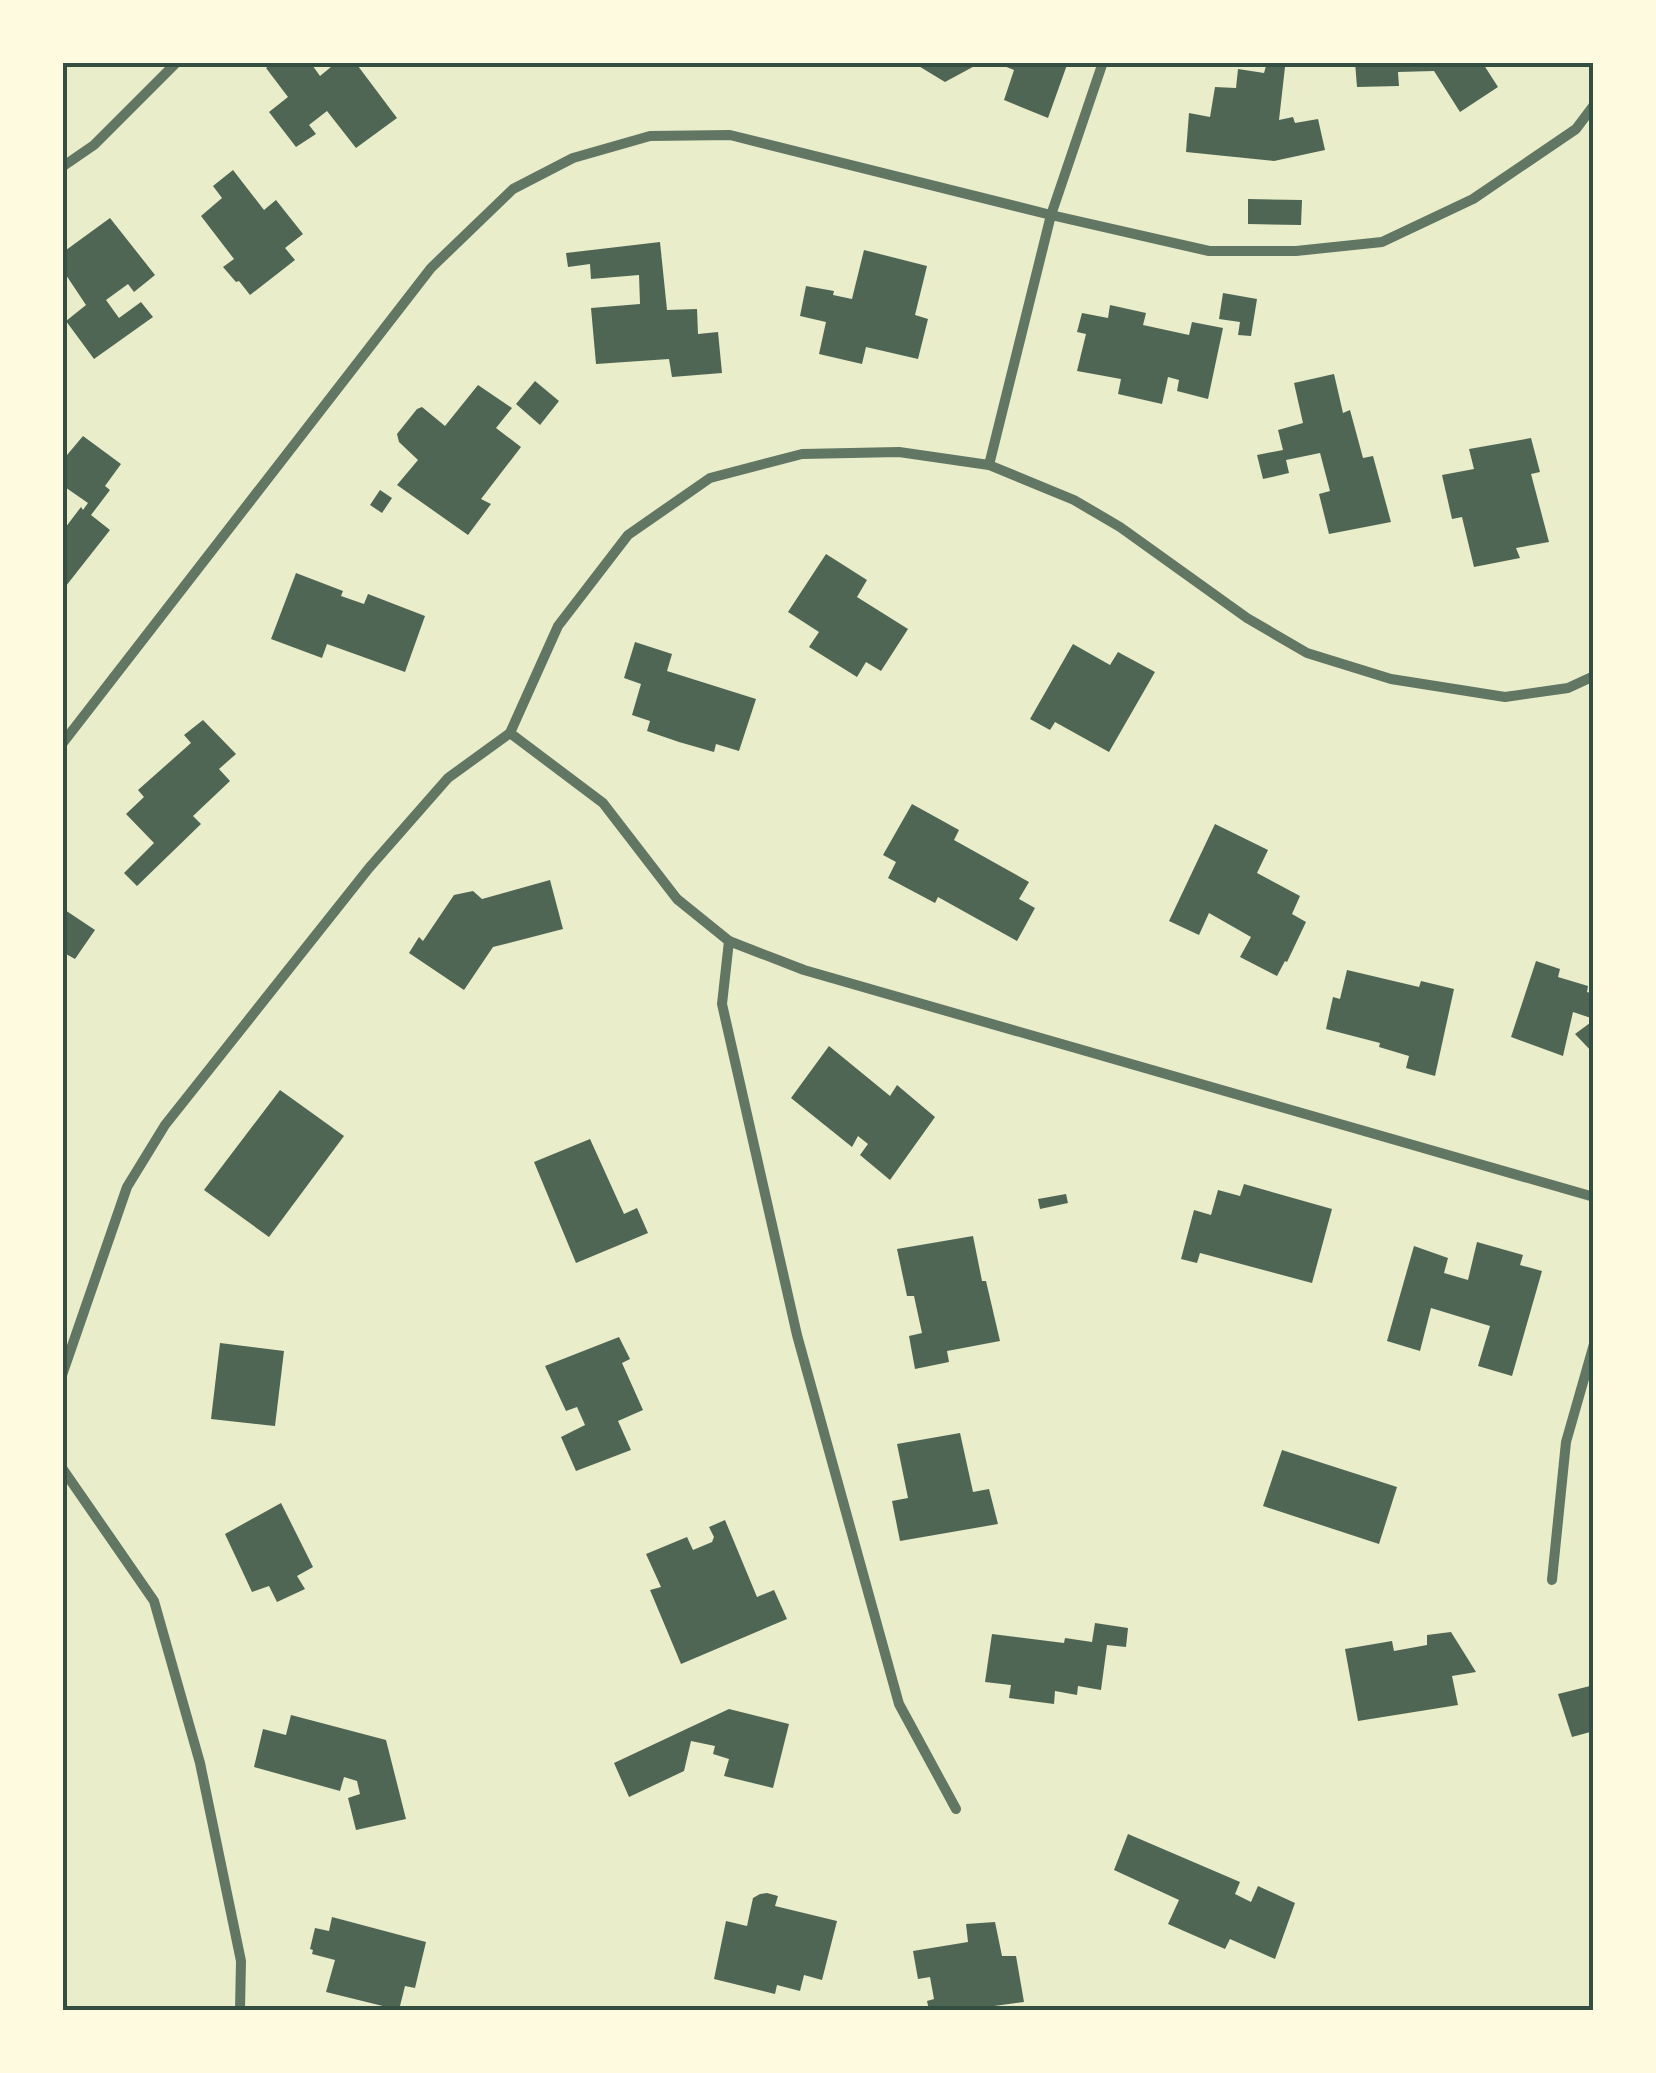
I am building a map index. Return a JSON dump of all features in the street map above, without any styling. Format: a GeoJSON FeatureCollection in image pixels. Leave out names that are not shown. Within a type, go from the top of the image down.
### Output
{"type":"FeatureCollection","features":[{"type":"Feature","properties":{"kind":"street"},"geometry":{"type":"LineString","coordinates":[[62,167],[94,146],[178,62]]}},
{"type":"Feature","properties":{"kind":"street"},"geometry":{"type":"LineString","coordinates":[[990,465],[1051,215],[1103,62]]}},
{"type":"Feature","properties":{"kind":"street"},"geometry":{"type":"LineString","coordinates":[[62,744],[430,268],[514,189],[573,158],[650,136],[730,135],[1209,251],[1296,250],[1382,242],[1473,199],[1576,129],[1594,105]]}},
{"type":"Feature","properties":{"kind":"street"},"geometry":{"type":"LineString","coordinates":[[62,1376],[127,1187],[165,1125],[369,868],[448,778],[510,733],[558,626],[628,535],[710,478],[802,454],[899,452],[990,465],[1074,500],[1120,527],[1247,618],[1307,653],[1391,679],[1505,697],[1568,688],[1594,676]]}},
{"type":"Feature","properties":{"kind":"street"},"geometry":{"type":"LineString","coordinates":[[510,733],[603,802],[678,899],[729,941],[804,970],[1594,1196]]}},
{"type":"Feature","properties":{"kind":"street"},"geometry":{"type":"LineString","coordinates":[[729,941],[722,1004],[797,1335],[899,1704],[956,1809]]}},
{"type":"Feature","properties":{"kind":"street"},"geometry":{"type":"LineString","coordinates":[[1552,1580],[1566,1442],[1594,1344]]}},
{"type":"Feature","properties":{"kind":"street"},"geometry":{"type":"LineString","coordinates":[[62,1468],[154,1601],[200,1763],[242,1962],[240,2010]]}},
{"type":"Feature","properties":{"kind":"building"},"geometry":{"type":"Polygon","coordinates":[[[273,62],[310,62],[320,76],[337,62],[355,62],[397,118],[356,148],[327,111],[309,125],[316,134],[296,147],[269,112],[288,97],[266,68],[273,62]]]}},
{"type":"Feature","properties":{"kind":"building"},"geometry":{"type":"Polygon","coordinates":[[[912,62],[982,62],[945,82],[912,62]]]}},
{"type":"Feature","properties":{"kind":"building"},"geometry":{"type":"Polygon","coordinates":[[[994,62],[1068,62],[1048,118],[1004,100],[1014,70],[994,62]]]}},
{"type":"Feature","properties":{"kind":"building"},"geometry":{"type":"Polygon","coordinates":[[[1355,62],[1482,62],[1498,87],[1460,112],[1434,71],[1398,72],[1399,86],[1357,87],[1355,62]]]}},
{"type":"Feature","properties":{"kind":"building"},"geometry":{"type":"Polygon","coordinates":[[[1266,66],[1285,67],[1279,120],[1293,117],[1295,123],[1318,119],[1325,150],[1274,161],[1186,152],[1189,113],[1210,117],[1215,87],[1236,88],[1238,69],[1264,73],[1266,66]]]}},
{"type":"Feature","properties":{"kind":"building"},"geometry":{"type":"Polygon","coordinates":[[[233,170],[264,210],[276,200],[303,234],[285,248],[295,260],[250,295],[223,267],[234,259],[201,216],[222,198],[213,186],[233,170]]]}},
{"type":"Feature","properties":{"kind":"building"},"geometry":{"type":"Polygon","coordinates":[[[1248,199],[1302,200],[1301,225],[1248,224],[1248,199]]]}},
{"type":"Feature","properties":{"kind":"building"},"geometry":{"type":"Polygon","coordinates":[[[110,218],[155,275],[134,292],[128,284],[106,300],[119,318],[141,302],[153,317],[94,359],[66,321],[86,305],[62,269],[62,253],[110,218]]]}},
{"type":"Feature","properties":{"kind":"building"},"geometry":{"type":"Polygon","coordinates":[[[660,242],[667,310],[697,309],[698,334],[718,332],[722,373],[672,377],[669,359],[596,364],[591,308],[640,304],[639,275],[591,279],[590,264],[568,267],[566,253],[660,242]]]}},
{"type":"Feature","properties":{"kind":"building"},"geometry":{"type":"Polygon","coordinates":[[[864,250],[927,266],[915,315],[928,319],[918,359],[866,347],[862,364],[819,354],[826,322],[800,316],[806,286],[852,299],[864,250]]]}},
{"type":"Feature","properties":{"kind":"building"},"geometry":{"type":"Polygon","coordinates":[[[1223,293],[1257,299],[1251,336],[1238,335],[1240,322],[1219,319],[1223,293]]]}},
{"type":"Feature","properties":{"kind":"building"},"geometry":{"type":"Polygon","coordinates":[[[1110,305],[1146,313],[1143,325],[1189,335],[1192,322],[1223,328],[1208,399],[1177,391],[1179,380],[1168,377],[1162,404],[1118,394],[1121,379],[1077,371],[1086,334],[1077,332],[1082,313],[1108,318],[1110,305]]]}},
{"type":"Feature","properties":{"kind":"building"},"geometry":{"type":"Polygon","coordinates":[[[1334,374],[1343,413],[1350,410],[1363,458],[1373,456],[1391,522],[1329,534],[1319,494],[1330,491],[1320,453],[1286,460],[1289,473],[1263,479],[1257,455],[1283,450],[1278,430],[1303,423],[1294,383],[1334,374]]]}},
{"type":"Feature","properties":{"kind":"building"},"geometry":{"type":"Polygon","coordinates":[[[535,381],[559,401],[540,425],[516,404],[535,381]]]}},
{"type":"Feature","properties":{"kind":"building"},"geometry":{"type":"Polygon","coordinates":[[[478,385],[512,408],[496,428],[521,447],[481,499],[491,504],[468,535],[397,485],[418,460],[399,442],[397,434],[422,407],[445,426],[478,385]]]}},
{"type":"Feature","properties":{"kind":"building"},"geometry":{"type":"Polygon","coordinates":[[[83,436],[121,464],[105,486],[110,490],[91,515],[110,530],[62,591],[62,532],[88,503],[62,485],[62,461],[83,436]]]}},
{"type":"Feature","properties":{"kind":"building"},"geometry":{"type":"Polygon","coordinates":[[[1531,438],[1540,472],[1531,474],[1549,542],[1516,548],[1520,558],[1474,567],[1462,517],[1452,519],[1442,475],[1474,469],[1469,449],[1531,438]]]}},
{"type":"Feature","properties":{"kind":"building"},"geometry":{"type":"Polygon","coordinates":[[[380,490],[392,498],[382,513],[370,505],[380,490]]]}},
{"type":"Feature","properties":{"kind":"building"},"geometry":{"type":"Polygon","coordinates":[[[826,554],[867,580],[857,597],[908,629],[881,671],[866,662],[857,677],[809,647],[819,632],[788,612],[826,554]]]}},
{"type":"Feature","properties":{"kind":"building"},"geometry":{"type":"Polygon","coordinates":[[[296,573],[343,591],[341,596],[364,604],[368,594],[425,616],[405,672],[327,644],[322,658],[271,639],[296,573]]]}},
{"type":"Feature","properties":{"kind":"building"},"geometry":{"type":"Polygon","coordinates":[[[635,642],[672,654],[667,671],[756,699],[739,751],[716,744],[714,752],[647,731],[650,721],[632,715],[641,684],[624,678],[635,642]]]}},
{"type":"Feature","properties":{"kind":"building"},"geometry":{"type":"Polygon","coordinates":[[[1073,644],[1110,665],[1118,652],[1155,672],[1109,752],[1055,722],[1050,730],[1030,719],[1073,644]]]}},
{"type":"Feature","properties":{"kind":"building"},"geometry":{"type":"Polygon","coordinates":[[[203,720],[236,754],[219,769],[230,781],[193,816],[201,824],[137,886],[124,873],[154,843],[126,814],[144,797],[138,790],[191,743],[184,735],[203,720]]]}},
{"type":"Feature","properties":{"kind":"building"},"geometry":{"type":"Polygon","coordinates":[[[912,804],[959,830],[954,840],[1029,882],[1019,899],[1035,908],[1017,941],[938,897],[935,903],[888,878],[896,862],[883,855],[912,804]]]}},
{"type":"Feature","properties":{"kind":"building"},"geometry":{"type":"Polygon","coordinates":[[[1215,824],[1268,850],[1257,873],[1300,896],[1292,914],[1306,922],[1277,976],[1240,957],[1251,937],[1209,913],[1199,935],[1169,921],[1215,824]]]}},
{"type":"Feature","properties":{"kind":"building"},"geometry":{"type":"Polygon","coordinates":[[[550,880],[563,929],[493,947],[464,990],[409,953],[419,937],[423,941],[454,895],[473,891],[482,899],[550,880]]]}},
{"type":"Feature","properties":{"kind":"building"},"geometry":{"type":"Polygon","coordinates":[[[62,908],[95,930],[75,959],[66,954],[62,958],[62,908]]]}},
{"type":"Feature","properties":{"kind":"building"},"geometry":{"type":"Polygon","coordinates":[[[1536,961],[1560,969],[1558,977],[1588,986],[1587,992],[1594,994],[1594,1019],[1573,1012],[1563,1056],[1511,1037],[1536,961]]]}},
{"type":"Feature","properties":{"kind":"building"},"geometry":{"type":"Polygon","coordinates":[[[1347,970],[1419,987],[1421,981],[1454,989],[1435,1076],[1406,1068],[1409,1056],[1379,1047],[1380,1043],[1326,1029],[1333,997],[1340,999],[1347,970]]]}},
{"type":"Feature","properties":{"kind":"building"},"geometry":{"type":"Polygon","coordinates":[[[1594,1020],[1594,1054],[1575,1034],[1594,1020]]]}},
{"type":"Feature","properties":{"kind":"building"},"geometry":{"type":"Polygon","coordinates":[[[829,1046],[890,1096],[897,1085],[935,1117],[890,1180],[860,1155],[868,1144],[858,1136],[852,1147],[791,1098],[829,1046]]]}},
{"type":"Feature","properties":{"kind":"building"},"geometry":{"type":"Polygon","coordinates":[[[280,1090],[344,1136],[269,1237],[204,1190],[280,1090]]]}},
{"type":"Feature","properties":{"kind":"building"},"geometry":{"type":"Polygon","coordinates":[[[590,1139],[624,1214],[637,1208],[648,1233],[576,1263],[534,1162],[590,1139]]]}},
{"type":"Feature","properties":{"kind":"building"},"geometry":{"type":"Polygon","coordinates":[[[1244,1184],[1332,1209],[1312,1283],[1200,1253],[1197,1263],[1181,1259],[1194,1210],[1211,1215],[1218,1190],[1240,1196],[1244,1184]]]}},
{"type":"Feature","properties":{"kind":"building"},"geometry":{"type":"Polygon","coordinates":[[[1066,1194],[1068,1203],[1040,1209],[1038,1199],[1066,1194]]]}},
{"type":"Feature","properties":{"kind":"building"},"geometry":{"type":"Polygon","coordinates":[[[973,1236],[1000,1341],[947,1351],[949,1362],[915,1369],[909,1336],[922,1333],[914,1296],[907,1296],[897,1249],[973,1236]]]}},
{"type":"Feature","properties":{"kind":"building"},"geometry":{"type":"Polygon","coordinates":[[[1477,1242],[1523,1255],[1520,1265],[1542,1271],[1512,1376],[1478,1366],[1490,1326],[1431,1308],[1420,1351],[1387,1341],[1414,1246],[1448,1258],[1444,1273],[1468,1280],[1477,1242]]]}},
{"type":"Feature","properties":{"kind":"building"},"geometry":{"type":"Polygon","coordinates":[[[619,1337],[630,1359],[622,1363],[643,1410],[618,1421],[631,1450],[576,1471],[561,1437],[585,1425],[577,1407],[566,1411],[545,1366],[619,1337]]]}},
{"type":"Feature","properties":{"kind":"building"},"geometry":{"type":"Polygon","coordinates":[[[220,1343],[284,1351],[275,1426],[211,1419],[220,1343]]]}},
{"type":"Feature","properties":{"kind":"building"},"geometry":{"type":"Polygon","coordinates":[[[960,1433],[973,1492],[989,1489],[998,1524],[900,1541],[892,1501],[908,1498],[897,1444],[960,1433]]]}},
{"type":"Feature","properties":{"kind":"building"},"geometry":{"type":"Polygon","coordinates":[[[1282,1450],[1397,1487],[1379,1544],[1263,1506],[1282,1450]]]}},
{"type":"Feature","properties":{"kind":"building"},"geometry":{"type":"Polygon","coordinates":[[[281,1503],[313,1567],[297,1576],[305,1589],[277,1602],[269,1586],[252,1592],[225,1534],[281,1503]]]}},
{"type":"Feature","properties":{"kind":"building"},"geometry":{"type":"Polygon","coordinates":[[[725,1520],[757,1597],[774,1590],[787,1619],[681,1664],[650,1590],[661,1587],[646,1554],[687,1537],[693,1550],[712,1542],[709,1527],[725,1520]]]}},
{"type":"Feature","properties":{"kind":"building"},"geometry":{"type":"Polygon","coordinates":[[[1095,1623],[1128,1628],[1126,1647],[1107,1645],[1101,1690],[1078,1686],[1077,1695],[1055,1691],[1054,1704],[1009,1698],[1011,1685],[985,1682],[992,1634],[1064,1643],[1065,1638],[1092,1642],[1095,1623]]]}},
{"type":"Feature","properties":{"kind":"building"},"geometry":{"type":"Polygon","coordinates":[[[1451,1632],[1476,1672],[1452,1676],[1458,1705],[1358,1721],[1345,1649],[1392,1641],[1394,1651],[1427,1645],[1427,1635],[1451,1632]]]}},
{"type":"Feature","properties":{"kind":"building"},"geometry":{"type":"Polygon","coordinates":[[[1594,1685],[1594,1731],[1572,1737],[1558,1694],[1594,1685]]]}},
{"type":"Feature","properties":{"kind":"building"},"geometry":{"type":"Polygon","coordinates":[[[729,1709],[789,1724],[773,1788],[724,1776],[729,1759],[713,1754],[715,1746],[691,1741],[684,1771],[629,1797],[614,1763],[729,1709]]]}},
{"type":"Feature","properties":{"kind":"building"},"geometry":{"type":"Polygon","coordinates":[[[291,1715],[386,1740],[406,1819],[356,1830],[348,1798],[360,1794],[357,1781],[344,1777],[340,1791],[254,1767],[263,1729],[286,1735],[291,1715]]]}},
{"type":"Feature","properties":{"kind":"building"},"geometry":{"type":"Polygon","coordinates":[[[1128,1834],[1240,1882],[1235,1894],[1251,1902],[1258,1886],[1295,1903],[1275,1959],[1230,1939],[1225,1949],[1168,1924],[1179,1900],[1114,1870],[1128,1834]]]}},
{"type":"Feature","properties":{"kind":"building"},"geometry":{"type":"Polygon","coordinates":[[[767,1893],[778,1896],[775,1906],[837,1921],[822,1980],[804,1975],[800,1991],[777,1985],[775,1994],[714,1979],[726,1921],[747,1926],[753,1898],[767,1893]]]}},
{"type":"Feature","properties":{"kind":"building"},"geometry":{"type":"Polygon","coordinates":[[[332,1917],[426,1942],[415,1988],[405,1986],[399,2010],[326,1992],[335,1960],[312,1954],[310,1949],[315,1928],[329,1931],[332,1917]]]}},
{"type":"Feature","properties":{"kind":"building"},"geometry":{"type":"Polygon","coordinates":[[[995,1922],[1002,1956],[1016,1956],[1024,2002],[994,2006],[995,2010],[929,2010],[927,2001],[934,1999],[930,1977],[918,1979],[913,1951],[968,1942],[966,1924],[995,1922]]]}}]}
